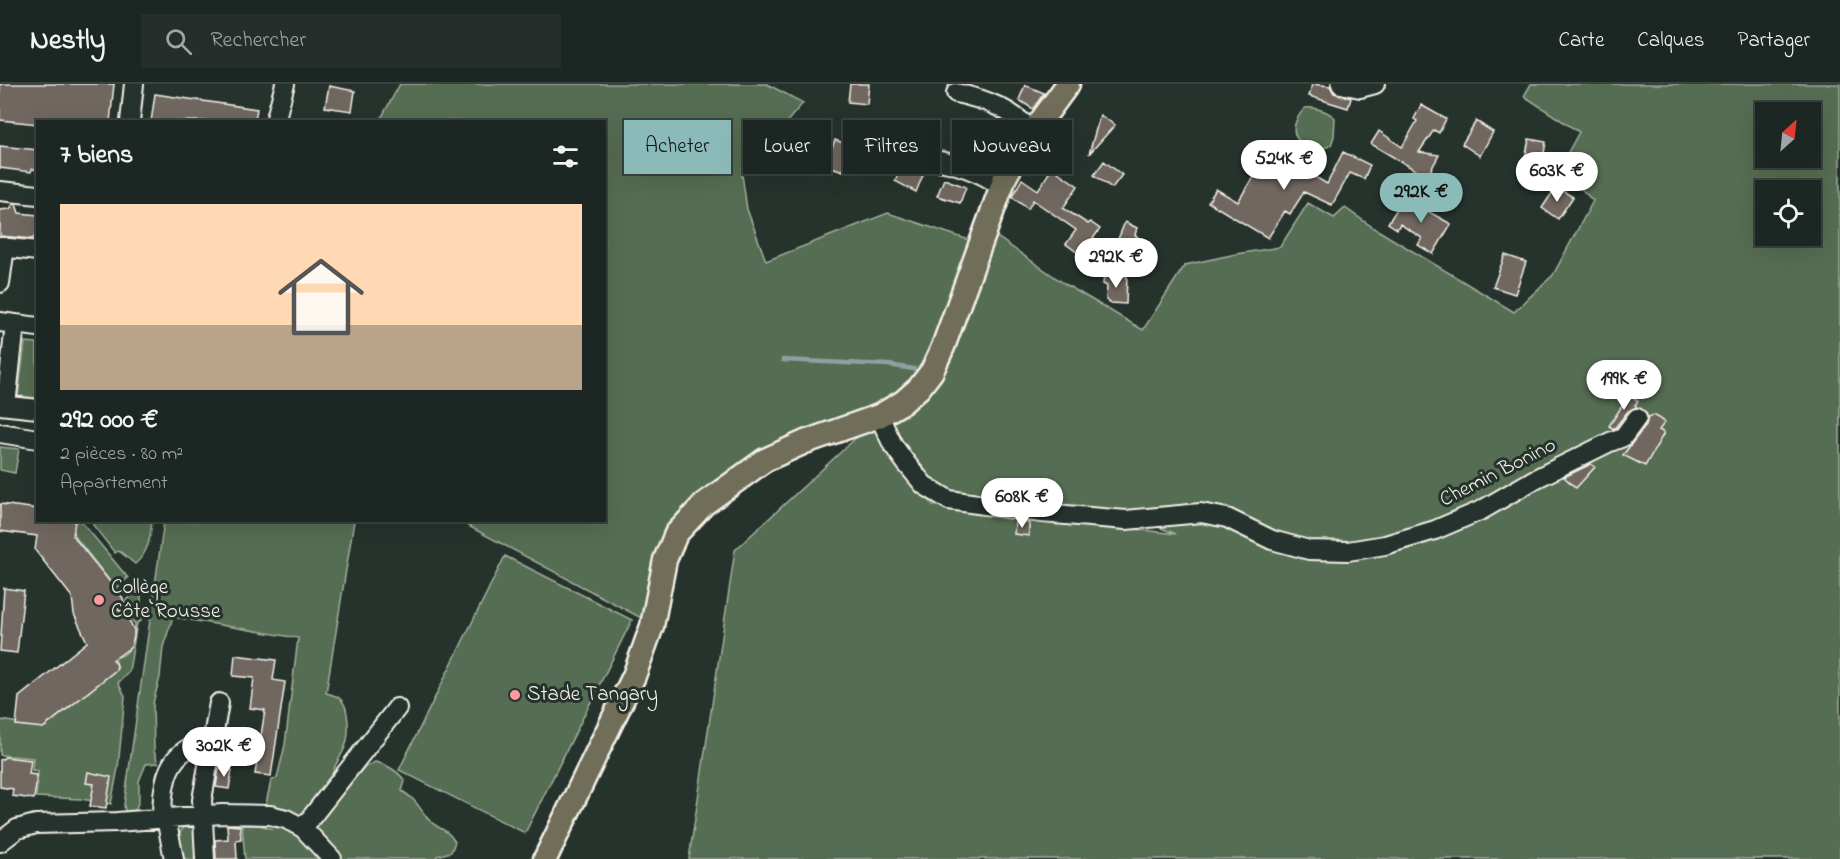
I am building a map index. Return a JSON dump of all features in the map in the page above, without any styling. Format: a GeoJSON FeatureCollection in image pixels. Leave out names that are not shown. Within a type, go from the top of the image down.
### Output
{"type":"FeatureCollection","features":[{"type":"Feature","properties":{"kind":"main road"},"geometry":{"type":"LineString","coordinates":[[1042,120],[1068,84]]}},
{"type":"Feature","properties":{"kind":"main road"},"geometry":{"type":"LineString","coordinates":[[545,859],[634,676],[652,626],[665,560],[676,534],[704,504],[765,460],[805,442],[879,416],[903,402],[919,388],[933,371],[944,347],[1001,186],[1008,174]]}},
{"type":"Feature","properties":{"kind":"street"},"geometry":{"type":"LineString","coordinates":[[130,120],[134,84]]}},
{"type":"Feature","properties":{"kind":"street"},"geometry":{"type":"LineString","coordinates":[[276,120],[285,84]]}},
{"type":"Feature","properties":{"kind":"street"},"geometry":{"type":"LineString","coordinates":[[1341,84],[1360,88],[1375,84]]}},
{"type":"Feature","properties":{"kind":"street"},"geometry":{"type":"LineString","coordinates":[[956,93],[992,103],[1019,120]]}},
{"type":"Feature","properties":{"kind":"street"},"geometry":{"type":"LineString","coordinates":[[940,162],[968,169],[1001,186]]}},
{"type":"Feature","properties":{"kind":"street"},"geometry":{"type":"LineString","coordinates":[[0,191],[36,195]]}},
{"type":"Feature","properties":{"kind":"street"},"geometry":{"type":"LineString","coordinates":[[0,283],[3,247],[36,252]]}},
{"type":"Feature","properties":{"kind":"street"},"geometry":{"type":"LineString","coordinates":[[36,327],[8,323],[3,405],[36,409]]}},
{"type":"Feature","properties":{"kind":"street","name":"Chemin Bonino"},"geometry":{"type":"LineString","coordinates":[[879,416],[893,445],[924,485],[949,500],[1042,513],[1126,520],[1201,513],[1227,518],[1272,540],[1309,550],[1348,551],[1385,546],[1435,530],[1482,510],[1535,479],[1623,437],[1637,418]]}},
{"type":"Feature","properties":{"kind":"street"},"geometry":{"type":"LineString","coordinates":[[0,433],[36,439]]}},
{"type":"Feature","properties":{"kind":"street"},"geometry":{"type":"LineString","coordinates":[[205,859],[201,816],[203,788],[219,703]]}},
{"type":"Feature","properties":{"kind":"street"},"geometry":{"type":"LineString","coordinates":[[303,828],[397,708]]}},
{"type":"Feature","properties":{"kind":"street"},"geometry":{"type":"LineString","coordinates":[[174,859],[164,818],[163,782],[181,753],[194,745],[213,743]]}},
{"type":"Feature","properties":{"kind":"street"},"geometry":{"type":"LineString","coordinates":[[0,842],[17,828],[25,825],[270,814],[303,828],[332,859]]}},
{"type":"Feature","properties":{"kind":"green space"},"geometry":{"type":"Polygon","coordinates":[[[400,84],[767,84],[803,103],[788,120],[743,120],[742,174],[747,209],[766,261],[888,213],[972,241],[932,360],[912,383],[884,403],[803,430],[761,456],[709,494],[643,619],[461,522],[606,522],[606,120],[380,120],[400,84]]]}},
{"type":"Feature","properties":{"kind":"green space"},"geometry":{"type":"Polygon","coordinates":[[[1531,84],[1840,84],[1840,859],[689,859],[735,550],[871,424],[933,505],[1176,534],[1123,513],[964,499],[932,481],[899,440],[893,417],[919,403],[994,235],[1065,284],[1143,330],[1185,265],[1280,247],[1308,203],[1334,218],[1345,208],[1374,228],[1514,312],[1553,275],[1593,201],[1560,167],[1579,132],[1524,96],[1531,84]]]}},
{"type":"Feature","properties":{"kind":"green space"},"geometry":{"type":"Polygon","coordinates":[[[1305,108],[1321,110],[1335,118],[1331,145],[1316,148],[1305,145],[1296,137],[1295,126],[1305,108]]]}},
{"type":"Feature","properties":{"kind":"green space"},"geometry":{"type":"Polygon","coordinates":[[[25,342],[36,343],[36,398],[18,396],[25,342]]]}},
{"type":"Feature","properties":{"kind":"green space"},"geometry":{"type":"Polygon","coordinates":[[[0,447],[19,449],[15,473],[0,470],[0,447]]]}},
{"type":"Feature","properties":{"kind":"green space"},"geometry":{"type":"Polygon","coordinates":[[[68,522],[82,522],[128,578],[116,589],[66,525],[68,522]]]}},
{"type":"Feature","properties":{"kind":"green space"},"geometry":{"type":"Polygon","coordinates":[[[93,522],[152,522],[146,550],[135,564],[120,552],[115,553],[93,522]]]}},
{"type":"Feature","properties":{"kind":"green space"},"geometry":{"type":"Polygon","coordinates":[[[164,522],[354,522],[326,693],[338,697],[343,702],[348,723],[346,743],[334,768],[333,783],[350,782],[365,767],[375,762],[392,768],[405,781],[402,791],[415,801],[432,823],[452,837],[455,842],[451,852],[437,856],[435,859],[245,859],[242,825],[259,825],[273,829],[280,821],[265,808],[271,781],[277,778],[285,745],[298,638],[173,617],[163,647],[160,677],[153,703],[154,751],[158,763],[146,764],[139,781],[139,800],[135,811],[125,812],[124,805],[164,522]]]}},
{"type":"Feature","properties":{"kind":"green space","name":"Stade Tangary"},"geometry":{"type":"Polygon","coordinates":[[[505,556],[632,620],[525,833],[399,770],[505,556]]]}},
{"type":"Feature","properties":{"kind":"green space"},"geometry":{"type":"Polygon","coordinates":[[[141,588],[141,621],[137,623],[129,672],[118,683],[125,696],[118,768],[111,804],[81,799],[36,797],[38,771],[32,770],[33,758],[0,755],[0,720],[45,727],[118,668],[114,658],[125,654],[131,646],[135,624],[125,612],[120,610],[127,599],[141,588]]]}},
{"type":"Feature","properties":{"kind":"green space"},"geometry":{"type":"Polygon","coordinates":[[[187,826],[196,827],[199,859],[182,859],[179,836],[187,826]]]}},
{"type":"Feature","properties":{"kind":"building"},"geometry":{"type":"Polygon","coordinates":[[[0,84],[114,84],[110,120],[36,120],[36,124],[0,120],[0,84]]]}},
{"type":"Feature","properties":{"kind":"building"},"geometry":{"type":"Polygon","coordinates":[[[850,84],[869,84],[867,104],[848,102],[850,84]]]}},
{"type":"Feature","properties":{"kind":"building"},"geometry":{"type":"Polygon","coordinates":[[[1312,84],[1330,86],[1334,93],[1351,98],[1348,108],[1309,96],[1312,84]]]}},
{"type":"Feature","properties":{"kind":"building"},"geometry":{"type":"Polygon","coordinates":[[[1025,85],[1044,93],[1033,109],[1019,100],[1025,85]]]}},
{"type":"Feature","properties":{"kind":"building"},"geometry":{"type":"Polygon","coordinates":[[[329,86],[355,91],[352,111],[325,107],[329,86]]]}},
{"type":"Feature","properties":{"kind":"building"},"geometry":{"type":"Polygon","coordinates":[[[155,94],[257,109],[255,120],[151,120],[155,94]]]}},
{"type":"Feature","properties":{"kind":"building"},"geometry":{"type":"Polygon","coordinates":[[[1421,105],[1446,119],[1439,133],[1434,130],[1419,152],[1439,155],[1427,177],[1371,144],[1379,131],[1402,147],[1417,121],[1414,119],[1421,105]]]}},
{"type":"Feature","properties":{"kind":"building"},"geometry":{"type":"Polygon","coordinates":[[[1100,115],[1115,125],[1089,154],[1100,115]]]}},
{"type":"Feature","properties":{"kind":"building"},"geometry":{"type":"Polygon","coordinates":[[[1476,121],[1493,132],[1480,156],[1462,144],[1476,121]]]}},
{"type":"Feature","properties":{"kind":"building"},"geometry":{"type":"Polygon","coordinates":[[[1529,139],[1546,142],[1541,170],[1537,173],[1527,171],[1524,164],[1529,139]]]}},
{"type":"Feature","properties":{"kind":"building"},"geometry":{"type":"Polygon","coordinates":[[[835,140],[843,143],[843,171],[831,167],[831,151],[835,140]]]}},
{"type":"Feature","properties":{"kind":"building"},"geometry":{"type":"Polygon","coordinates":[[[0,146],[36,150],[36,170],[32,169],[31,172],[0,168],[0,146]]]}},
{"type":"Feature","properties":{"kind":"building"},"geometry":{"type":"Polygon","coordinates":[[[1269,150],[1327,184],[1343,152],[1370,165],[1364,179],[1350,173],[1332,205],[1304,192],[1290,214],[1285,211],[1268,238],[1208,202],[1216,189],[1238,202],[1269,150]]]}},
{"type":"Feature","properties":{"kind":"building"},"geometry":{"type":"Polygon","coordinates":[[[1104,161],[1122,175],[1112,188],[1094,175],[1104,161]]]}},
{"type":"Feature","properties":{"kind":"building"},"geometry":{"type":"Polygon","coordinates":[[[898,174],[923,175],[916,192],[895,181],[898,174]]]}},
{"type":"Feature","properties":{"kind":"building"},"geometry":{"type":"Polygon","coordinates":[[[1048,174],[1061,174],[1078,186],[1063,208],[1100,229],[1081,255],[1066,244],[1076,230],[1033,200],[1028,209],[1012,197],[1022,179],[1038,190],[1048,174]]]}},
{"type":"Feature","properties":{"kind":"building"},"geometry":{"type":"Polygon","coordinates":[[[944,179],[966,187],[960,203],[937,196],[944,179]]]}},
{"type":"Feature","properties":{"kind":"building"},"geometry":{"type":"Polygon","coordinates":[[[1556,187],[1573,197],[1558,219],[1542,208],[1556,187]]]}},
{"type":"Feature","properties":{"kind":"building"},"geometry":{"type":"Polygon","coordinates":[[[1404,198],[1451,224],[1433,254],[1418,245],[1422,238],[1400,224],[1397,229],[1388,223],[1404,198]]]}},
{"type":"Feature","properties":{"kind":"building"},"geometry":{"type":"Polygon","coordinates":[[[13,204],[16,204],[19,213],[36,215],[36,236],[33,239],[0,236],[0,210],[10,209],[13,204]]]}},
{"type":"Feature","properties":{"kind":"building"},"geometry":{"type":"Polygon","coordinates":[[[1125,222],[1137,228],[1135,235],[1138,237],[1127,257],[1115,252],[1125,222]]]}},
{"type":"Feature","properties":{"kind":"building"},"geometry":{"type":"Polygon","coordinates":[[[1505,255],[1526,262],[1515,294],[1493,287],[1505,255]]]}},
{"type":"Feature","properties":{"kind":"building"},"geometry":{"type":"Polygon","coordinates":[[[1104,275],[1127,276],[1126,304],[1111,303],[1106,300],[1107,286],[1103,284],[1104,275]]]}},
{"type":"Feature","properties":{"kind":"building"},"geometry":{"type":"Polygon","coordinates":[[[1629,395],[1638,401],[1635,405],[1637,407],[1628,411],[1614,429],[1609,426],[1629,395]]]}},
{"type":"Feature","properties":{"kind":"building"},"geometry":{"type":"Polygon","coordinates":[[[1654,415],[1665,422],[1659,430],[1664,433],[1645,466],[1623,455],[1646,425],[1648,417],[1654,415]]]}},
{"type":"Feature","properties":{"kind":"building"},"geometry":{"type":"Polygon","coordinates":[[[1591,464],[1595,467],[1576,488],[1564,477],[1591,464]]]}},
{"type":"Feature","properties":{"kind":"building","name":"Collège Côte Rousse"},"geometry":{"type":"Polygon","coordinates":[[[0,504],[36,509],[36,522],[75,522],[73,536],[123,598],[124,604],[118,609],[129,620],[134,630],[131,647],[113,660],[117,665],[116,670],[43,728],[16,725],[19,697],[87,642],[74,614],[72,597],[35,550],[37,536],[0,531],[0,504]]]}},
{"type":"Feature","properties":{"kind":"building"},"geometry":{"type":"Polygon","coordinates":[[[1015,521],[1029,523],[1029,536],[1014,534],[1015,521]]]}},
{"type":"Feature","properties":{"kind":"building"},"geometry":{"type":"Polygon","coordinates":[[[4,588],[24,591],[17,653],[0,651],[4,588]]]}},
{"type":"Feature","properties":{"kind":"building"},"geometry":{"type":"Polygon","coordinates":[[[235,655],[276,660],[273,680],[285,682],[271,776],[255,774],[265,710],[250,708],[254,678],[233,676],[235,655]]]}},
{"type":"Feature","properties":{"kind":"building"},"geometry":{"type":"Polygon","coordinates":[[[5,757],[31,760],[29,774],[37,775],[34,799],[12,796],[13,789],[0,787],[0,760],[5,757]]]}},
{"type":"Feature","properties":{"kind":"building"},"geometry":{"type":"Polygon","coordinates":[[[219,768],[232,770],[229,789],[216,787],[219,768]]]}},
{"type":"Feature","properties":{"kind":"building"},"geometry":{"type":"Polygon","coordinates":[[[88,772],[111,777],[106,808],[90,806],[94,784],[86,783],[88,772]]]}},
{"type":"Feature","properties":{"kind":"building"},"geometry":{"type":"Polygon","coordinates":[[[227,825],[240,826],[241,839],[236,840],[237,859],[216,859],[215,840],[228,839],[227,825]]]}},
{"type":"Feature","properties":{"kind":"waterway"},"geometry":{"type":"LineString","coordinates":[[783,360],[888,365],[914,369]]}},
{"type":"Feature","properties":{"kind":"place","name":"Collège Côte Rousse"},"geometry":{"type":"Point","coordinates":[99,600]}},
{"type":"Feature","properties":{"kind":"place","name":"Stade Tangary"},"geometry":{"type":"Point","coordinates":[515,695]}}]}
